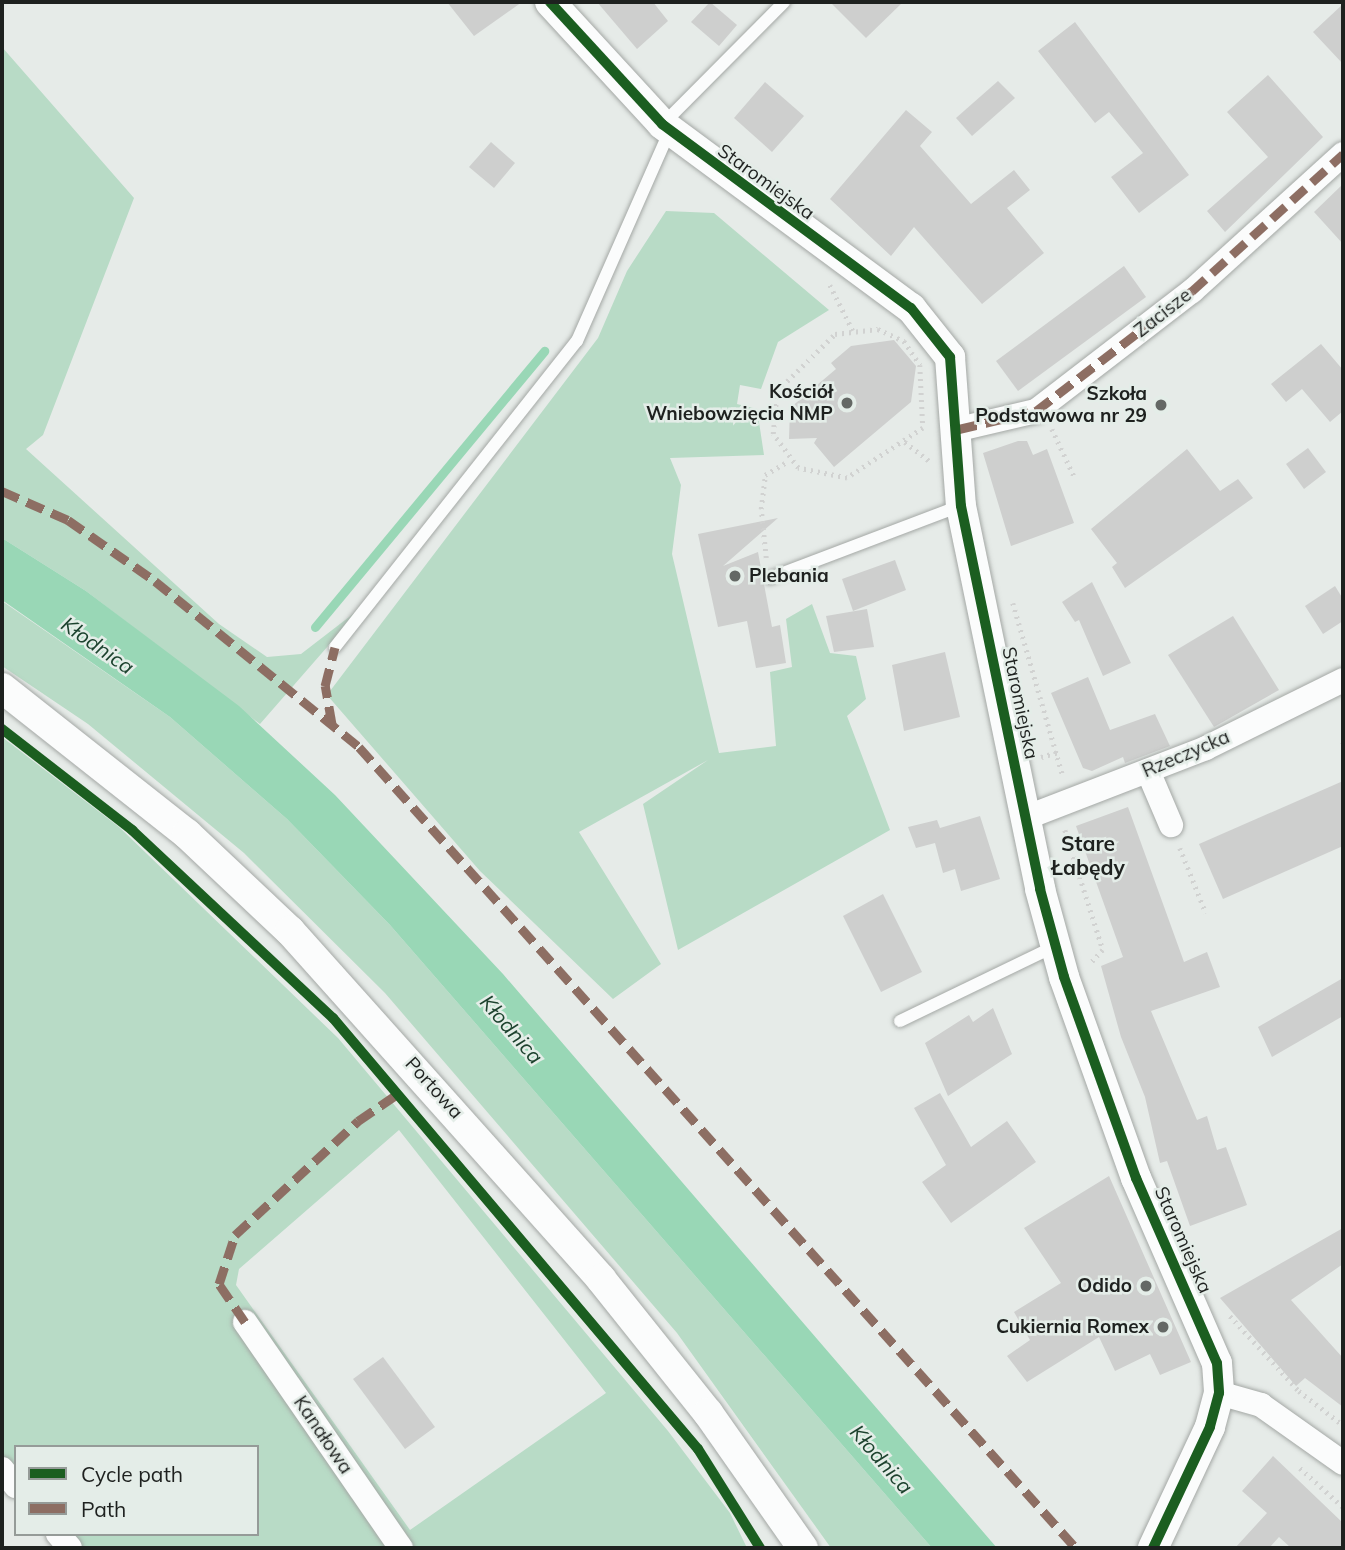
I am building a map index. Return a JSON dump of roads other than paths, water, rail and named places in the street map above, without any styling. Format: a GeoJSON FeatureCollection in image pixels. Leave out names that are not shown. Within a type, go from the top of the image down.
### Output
{"type":"FeatureCollection","features":[{"type":"Feature","properties":{"kind":"street","name":"Staromiejska"},"geometry":{"type":"LineString","coordinates":[[550,2],[666,127],[921,317],[954,368],[961,506],[1025,818],[1056,946],[1136,1178],[1217,1363],[1219,1393],[1210,1427],[1153,1548]]}},
{"type":"Feature","properties":{"kind":"street","name":"Zacisze"},"geometry":{"type":"LineString","coordinates":[[959,429],[1036,411],[1192,290],[1343,154]]}},
{"type":"Feature","properties":{"kind":"street","name":"Rzeczycka"},"geometry":{"type":"LineString","coordinates":[[1025,818],[1148,771],[1343,680]]}},
{"type":"Feature","properties":{"kind":"street","name":"Portowa"},"geometry":{"type":"LineString","coordinates":[[2,688],[187,834],[290,931],[601,1279],[708,1413],[803,1548]]}},
{"type":"Feature","properties":{"kind":"street"},"geometry":{"type":"LineString","coordinates":[[1148,771],[1171,825]]}},
{"type":"Feature","properties":{"kind":"street","name":"Kanałowa"},"geometry":{"type":"LineString","coordinates":[[245,1322],[401,1548]]}},
{"type":"Feature","properties":{"kind":"street"},"geometry":{"type":"LineString","coordinates":[[1219,1393],[1261,1405],[1343,1463]]}},
{"type":"Feature","properties":{"kind":"street"},"geometry":{"type":"LineString","coordinates":[[2,1469],[14,1484]]}},
{"type":"Feature","properties":{"kind":"lane"},"geometry":{"type":"LineString","coordinates":[[335,647],[577,341],[666,127],[784,2]]}},
{"type":"Feature","properties":{"kind":"lane"},"geometry":{"type":"LineString","coordinates":[[771,578],[961,506]]}},
{"type":"Feature","properties":{"kind":"lane"},"geometry":{"type":"LineString","coordinates":[[900,1021],[1056,946]]}},
{"type":"Feature","properties":{"kind":"water","name":"Kłodnica"},"geometry":{"type":"Polygon","coordinates":[[[2,538],[86,591],[239,706],[335,795],[503,974],[997,1548],[932,1548],[390,925],[287,819],[170,717],[2,600],[2,538]]]}},
{"type":"Feature","properties":{"kind":"waterway"},"geometry":{"type":"LineString","coordinates":[[315,627],[544,351]]}},
{"type":"Feature","properties":{"kind":"place","name":"Kościół Wniebowzięcia NMP"},"geometry":{"type":"Point","coordinates":[847,403]}},
{"type":"Feature","properties":{"kind":"place","name":"Szkoła Podstawowa nr 29"},"geometry":{"type":"Point","coordinates":[1161,405]}},
{"type":"Feature","properties":{"kind":"place","name":"Plebania"},"geometry":{"type":"Point","coordinates":[735,576]}},
{"type":"Feature","properties":{"kind":"place","name":"Odido"},"geometry":{"type":"Point","coordinates":[1146,1286]}},
{"type":"Feature","properties":{"kind":"place","name":"Cukiernia Romex"},"geometry":{"type":"Point","coordinates":[1163,1327]}},
{"type":"Feature","properties":{"kind":"district","name":"Stare Łabędy"},"geometry":{"type":"Point","coordinates":[1088,855]}}]}
